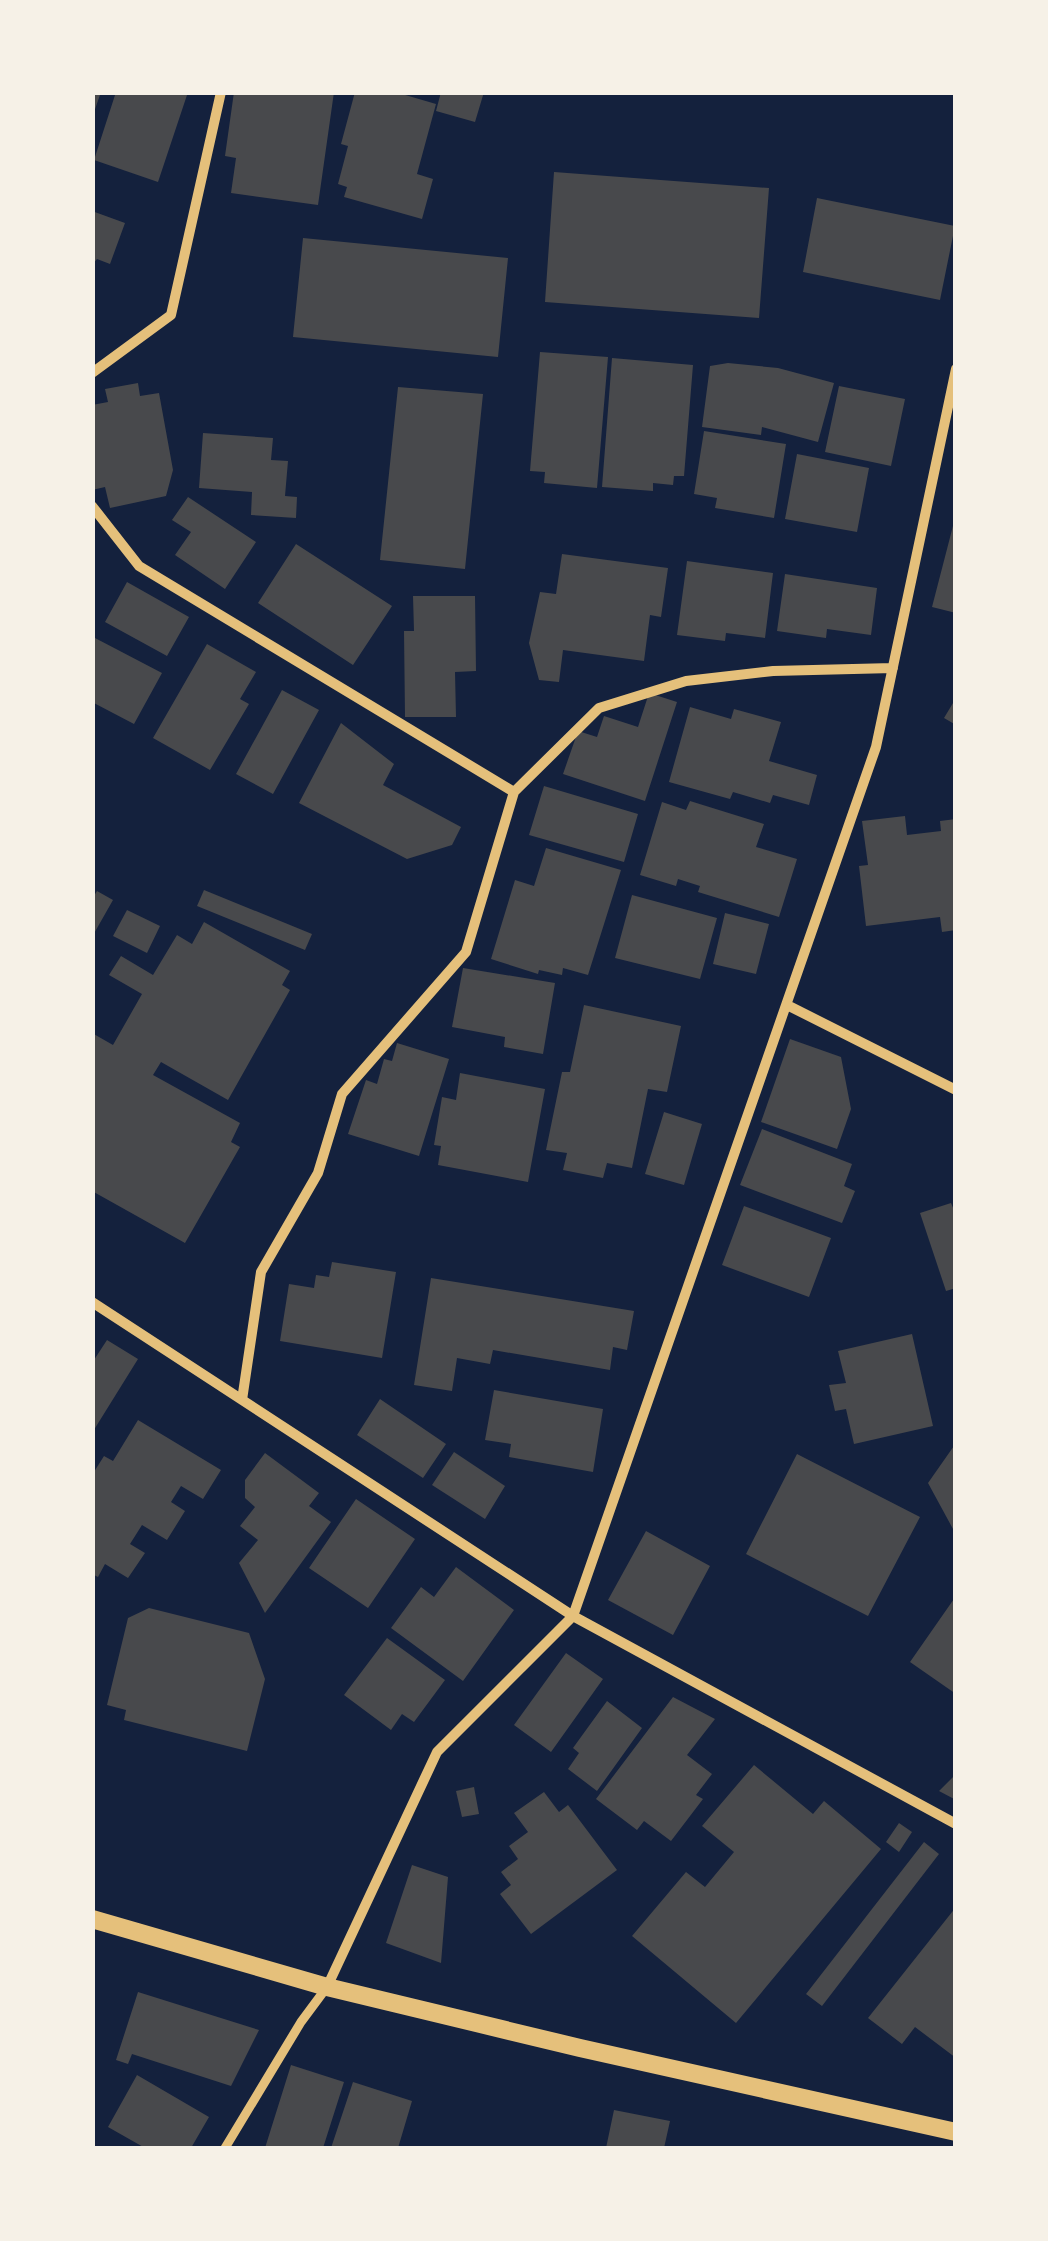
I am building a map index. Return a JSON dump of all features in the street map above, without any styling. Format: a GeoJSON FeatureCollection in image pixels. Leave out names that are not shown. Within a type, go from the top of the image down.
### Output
{"type":"FeatureCollection","features":[{"type":"Feature","properties":{"kind":"street"},"geometry":{"type":"LineString","coordinates":[[92,373],[171,315],[221,92]]}},
{"type":"Feature","properties":{"kind":"street"},"geometry":{"type":"LineString","coordinates":[[224,2148],[301,2022],[327,1987],[437,1752],[574,1616],[876,748],[956,369]]}},
{"type":"Feature","properties":{"kind":"street"},"geometry":{"type":"LineString","coordinates":[[92,506],[139,566],[514,792]]}},
{"type":"Feature","properties":{"kind":"street"},"geometry":{"type":"LineString","coordinates":[[242,1400],[261,1272],[318,1173],[342,1094],[466,952],[514,792],[599,708],[686,681],[774,671],[893,668]]}},
{"type":"Feature","properties":{"kind":"street"},"geometry":{"type":"LineString","coordinates":[[787,1005],[956,1090]]}},
{"type":"Feature","properties":{"kind":"street"},"geometry":{"type":"LineString","coordinates":[[92,1302],[574,1616],[956,1824]]}},
{"type":"Feature","properties":{"kind":"street"},"geometry":{"type":"LineString","coordinates":[[92,1918],[327,1987],[956,2132]]}},
{"type":"Feature","properties":{"kind":"building"},"geometry":{"type":"Polygon","coordinates":[[[92,92],[101,92],[93,115],[92,115],[92,92]]]}},
{"type":"Feature","properties":{"kind":"building"},"geometry":{"type":"Polygon","coordinates":[[[116,92],[188,92],[158,182],[94,160],[116,92]]]}},
{"type":"Feature","properties":{"kind":"building"},"geometry":{"type":"Polygon","coordinates":[[[234,92],[334,92],[318,205],[231,193],[236,158],[225,156],[234,92]]]}},
{"type":"Feature","properties":{"kind":"building"},"geometry":{"type":"Polygon","coordinates":[[[355,92],[395,92],[436,104],[417,174],[433,179],[422,219],[344,197],[347,187],[338,184],[348,146],[341,144],[355,92]]]}},
{"type":"Feature","properties":{"kind":"building"},"geometry":{"type":"Polygon","coordinates":[[[441,92],[484,92],[475,122],[436,111],[441,92]]]}},
{"type":"Feature","properties":{"kind":"building"},"geometry":{"type":"Polygon","coordinates":[[[554,172],[769,188],[759,318],[545,302],[554,172]]]}},
{"type":"Feature","properties":{"kind":"building"},"geometry":{"type":"Polygon","coordinates":[[[817,198],[955,226],[940,300],[803,272],[817,198]]]}},
{"type":"Feature","properties":{"kind":"building"},"geometry":{"type":"Polygon","coordinates":[[[92,211],[125,223],[110,264],[97,259],[92,265],[92,211]]]}},
{"type":"Feature","properties":{"kind":"building"},"geometry":{"type":"Polygon","coordinates":[[[303,238],[508,258],[498,357],[293,337],[303,238]]]}},
{"type":"Feature","properties":{"kind":"building"},"geometry":{"type":"Polygon","coordinates":[[[540,352],[608,357],[597,488],[544,483],[545,472],[530,471],[540,352]]]}},
{"type":"Feature","properties":{"kind":"building"},"geometry":{"type":"Polygon","coordinates":[[[612,358],[693,365],[684,476],[674,476],[673,485],[653,483],[653,491],[602,487],[612,358]]]}},
{"type":"Feature","properties":{"kind":"building"},"geometry":{"type":"Polygon","coordinates":[[[728,363],[778,368],[834,383],[818,442],[762,427],[761,435],[702,427],[710,366],[728,363]]]}},
{"type":"Feature","properties":{"kind":"building"},"geometry":{"type":"Polygon","coordinates":[[[138,383],[140,396],[159,393],[173,470],[166,496],[110,508],[105,487],[92,490],[92,405],[108,402],[105,389],[138,383]]]}},
{"type":"Feature","properties":{"kind":"building"},"geometry":{"type":"Polygon","coordinates":[[[839,386],[905,399],[891,466],[825,452],[839,386]]]}},
{"type":"Feature","properties":{"kind":"building"},"geometry":{"type":"Polygon","coordinates":[[[398,387],[483,394],[465,569],[380,560],[398,387]]]}},
{"type":"Feature","properties":{"kind":"building"},"geometry":{"type":"Polygon","coordinates":[[[704,431],[786,444],[774,518],[715,508],[717,498],[694,494],[704,431]]]}},
{"type":"Feature","properties":{"kind":"building"},"geometry":{"type":"Polygon","coordinates":[[[203,433],[273,438],[271,460],[288,461],[285,496],[297,497],[296,518],[251,515],[252,492],[199,488],[203,433]]]}},
{"type":"Feature","properties":{"kind":"building"},"geometry":{"type":"Polygon","coordinates":[[[797,454],[869,468],[857,532],[785,519],[797,454]]]}},
{"type":"Feature","properties":{"kind":"building"},"geometry":{"type":"Polygon","coordinates":[[[188,497],[256,542],[225,589],[175,555],[191,532],[172,520],[188,497]]]}},
{"type":"Feature","properties":{"kind":"building"},"geometry":{"type":"Polygon","coordinates":[[[956,522],[956,613],[932,607],[956,522]]]}},
{"type":"Feature","properties":{"kind":"building"},"geometry":{"type":"Polygon","coordinates":[[[296,544],[392,606],[353,665],[258,603],[296,544]]]}},
{"type":"Feature","properties":{"kind":"building"},"geometry":{"type":"Polygon","coordinates":[[[562,554],[668,568],[661,617],[650,615],[644,661],[563,650],[559,682],[539,680],[529,643],[540,592],[556,594],[562,554]]]}},
{"type":"Feature","properties":{"kind":"building"},"geometry":{"type":"Polygon","coordinates":[[[687,561],[773,573],[765,638],[726,633],[725,641],[677,635],[687,561]]]}},
{"type":"Feature","properties":{"kind":"building"},"geometry":{"type":"Polygon","coordinates":[[[785,574],[877,588],[871,635],[827,629],[826,638],[777,631],[785,574]]]}},
{"type":"Feature","properties":{"kind":"building"},"geometry":{"type":"Polygon","coordinates":[[[127,582],[189,617],[167,656],[105,622],[127,582]]]}},
{"type":"Feature","properties":{"kind":"building"},"geometry":{"type":"Polygon","coordinates":[[[413,596],[475,596],[476,671],[455,672],[456,717],[405,717],[404,631],[414,631],[413,596]]]}},
{"type":"Feature","properties":{"kind":"building"},"geometry":{"type":"Polygon","coordinates":[[[95,638],[162,673],[134,724],[92,702],[95,638]]]}},
{"type":"Feature","properties":{"kind":"building"},"geometry":{"type":"Polygon","coordinates":[[[207,644],[256,672],[240,699],[249,704],[210,770],[153,738],[207,644]]]}},
{"type":"Feature","properties":{"kind":"building"},"geometry":{"type":"Polygon","coordinates":[[[282,690],[319,710],[273,794],[236,774],[282,690]]]}},
{"type":"Feature","properties":{"kind":"building"},"geometry":{"type":"Polygon","coordinates":[[[649,693],[677,702],[645,801],[563,774],[578,731],[597,737],[604,716],[638,727],[649,693]]]}},
{"type":"Feature","properties":{"kind":"building"},"geometry":{"type":"Polygon","coordinates":[[[956,698],[956,725],[944,718],[956,698]]]}},
{"type":"Feature","properties":{"kind":"building"},"geometry":{"type":"Polygon","coordinates":[[[690,707],[731,719],[734,709],[781,722],[769,761],[817,775],[809,805],[773,795],[770,803],[733,792],[730,799],[669,782],[690,707]]]}},
{"type":"Feature","properties":{"kind":"building"},"geometry":{"type":"Polygon","coordinates":[[[341,723],[394,764],[383,785],[461,827],[452,845],[407,859],[299,803],[341,723]]]}},
{"type":"Feature","properties":{"kind":"building"},"geometry":{"type":"Polygon","coordinates":[[[544,786],[638,814],[624,862],[529,835],[544,786]]]}},
{"type":"Feature","properties":{"kind":"building"},"geometry":{"type":"Polygon","coordinates":[[[690,801],[764,824],[756,847],[797,859],[779,917],[698,892],[700,886],[678,879],[676,886],[640,875],[662,802],[686,810],[690,801]]]}},
{"type":"Feature","properties":{"kind":"building"},"geometry":{"type":"Polygon","coordinates":[[[905,816],[907,835],[941,831],[940,821],[956,819],[956,930],[942,932],[940,917],[866,926],[859,866],[868,865],[862,821],[905,816]]]}},
{"type":"Feature","properties":{"kind":"building"},"geometry":{"type":"Polygon","coordinates":[[[546,848],[621,870],[588,975],[563,968],[562,975],[539,970],[538,974],[491,959],[515,880],[534,886],[546,848]]]}},
{"type":"Feature","properties":{"kind":"building"},"geometry":{"type":"Polygon","coordinates":[[[204,890],[312,934],[305,950],[197,906],[204,890]]]}},
{"type":"Feature","properties":{"kind":"building"},"geometry":{"type":"Polygon","coordinates":[[[97,891],[113,900],[92,937],[92,899],[97,891]]]}},
{"type":"Feature","properties":{"kind":"building"},"geometry":{"type":"Polygon","coordinates":[[[632,895],[717,918],[700,979],[615,958],[632,895]]]}},
{"type":"Feature","properties":{"kind":"building"},"geometry":{"type":"Polygon","coordinates":[[[127,910],[160,926],[147,953],[113,936],[127,910]]]}},
{"type":"Feature","properties":{"kind":"building"},"geometry":{"type":"Polygon","coordinates":[[[725,913],[769,924],[756,974],[713,964],[725,913]]]}},
{"type":"Feature","properties":{"kind":"building"},"geometry":{"type":"Polygon","coordinates":[[[204,922],[290,971],[282,985],[290,990],[228,1100],[161,1062],[153,1075],[240,1123],[231,1142],[240,1147],[185,1243],[92,1191],[92,1033],[113,1045],[142,994],[109,975],[121,956],[153,975],[177,935],[192,944],[204,922]]]}},
{"type":"Feature","properties":{"kind":"building"},"geometry":{"type":"Polygon","coordinates":[[[463,968],[555,983],[543,1054],[504,1047],[505,1037],[452,1027],[463,968]]]}},
{"type":"Feature","properties":{"kind":"building"},"geometry":{"type":"Polygon","coordinates":[[[584,1005],[681,1026],[667,1092],[648,1089],[632,1168],[607,1163],[603,1178],[563,1170],[567,1153],[546,1150],[562,1072],[570,1072],[584,1005]]]}},
{"type":"Feature","properties":{"kind":"building"},"geometry":{"type":"Polygon","coordinates":[[[790,1039],[841,1057],[851,1109],[837,1149],[761,1122],[790,1039]]]}},
{"type":"Feature","properties":{"kind":"building"},"geometry":{"type":"Polygon","coordinates":[[[397,1043],[449,1059],[419,1156],[348,1134],[366,1080],[377,1084],[384,1059],[392,1061],[397,1043]]]}},
{"type":"Feature","properties":{"kind":"building"},"geometry":{"type":"Polygon","coordinates":[[[460,1073],[545,1089],[528,1182],[438,1165],[441,1146],[434,1145],[442,1097],[456,1100],[460,1073]]]}},
{"type":"Feature","properties":{"kind":"building"},"geometry":{"type":"Polygon","coordinates":[[[664,1112],[702,1124],[684,1185],[645,1174],[664,1112]]]}},
{"type":"Feature","properties":{"kind":"building"},"geometry":{"type":"Polygon","coordinates":[[[762,1129],[852,1164],[844,1186],[855,1191],[842,1223],[740,1185],[762,1129]]]}},
{"type":"Feature","properties":{"kind":"building"},"geometry":{"type":"Polygon","coordinates":[[[951,1203],[956,1215],[956,1288],[946,1291],[920,1213],[951,1203]]]}},
{"type":"Feature","properties":{"kind":"building"},"geometry":{"type":"Polygon","coordinates":[[[744,1206],[831,1238],[809,1297],[722,1265],[744,1206]]]}},
{"type":"Feature","properties":{"kind":"building"},"geometry":{"type":"Polygon","coordinates":[[[332,1262],[396,1272],[382,1358],[280,1341],[289,1284],[314,1288],[316,1275],[329,1277],[332,1262]]]}},
{"type":"Feature","properties":{"kind":"building"},"geometry":{"type":"Polygon","coordinates":[[[431,1278],[634,1311],[627,1350],[613,1347],[610,1370],[493,1350],[490,1364],[457,1358],[452,1391],[414,1385],[431,1278]]]}},
{"type":"Feature","properties":{"kind":"building"},"geometry":{"type":"Polygon","coordinates":[[[912,1334],[933,1426],[854,1444],[846,1409],[835,1411],[829,1385],[846,1383],[838,1351],[912,1334]]]}},
{"type":"Feature","properties":{"kind":"building"},"geometry":{"type":"Polygon","coordinates":[[[107,1340],[138,1359],[92,1433],[92,1363],[107,1340]]]}},
{"type":"Feature","properties":{"kind":"building"},"geometry":{"type":"Polygon","coordinates":[[[494,1390],[603,1409],[593,1472],[509,1457],[511,1444],[485,1440],[494,1390]]]}},
{"type":"Feature","properties":{"kind":"building"},"geometry":{"type":"Polygon","coordinates":[[[380,1399],[446,1444],[423,1478],[357,1435],[380,1399]]]}},
{"type":"Feature","properties":{"kind":"building"},"geometry":{"type":"Polygon","coordinates":[[[138,1420],[221,1470],[203,1499],[181,1486],[171,1502],[185,1511],[167,1540],[142,1525],[130,1544],[145,1553],[128,1578],[105,1564],[98,1577],[92,1574],[92,1475],[104,1456],[113,1461],[138,1420]]]}},
{"type":"Feature","properties":{"kind":"building"},"geometry":{"type":"Polygon","coordinates":[[[956,1443],[956,1527],[953,1529],[928,1483],[956,1443]]]}},
{"type":"Feature","properties":{"kind":"building"},"geometry":{"type":"Polygon","coordinates":[[[454,1452],[505,1486],[485,1519],[432,1485],[454,1452]]]}},
{"type":"Feature","properties":{"kind":"building"},"geometry":{"type":"Polygon","coordinates":[[[265,1453],[319,1493],[309,1506],[331,1522],[265,1613],[239,1563],[258,1540],[240,1526],[255,1507],[245,1498],[245,1480],[265,1453]]]}},
{"type":"Feature","properties":{"kind":"building"},"geometry":{"type":"Polygon","coordinates":[[[797,1454],[920,1517],[868,1616],[746,1554],[797,1454]]]}},
{"type":"Feature","properties":{"kind":"building"},"geometry":{"type":"Polygon","coordinates":[[[356,1499],[415,1539],[368,1608],[309,1568],[356,1499]]]}},
{"type":"Feature","properties":{"kind":"building"},"geometry":{"type":"Polygon","coordinates":[[[646,1531],[710,1566],[673,1635],[608,1600],[646,1531]]]}},
{"type":"Feature","properties":{"kind":"building"},"geometry":{"type":"Polygon","coordinates":[[[456,1567],[514,1610],[463,1681],[391,1628],[421,1587],[434,1597],[456,1567]]]}},
{"type":"Feature","properties":{"kind":"building"},"geometry":{"type":"Polygon","coordinates":[[[956,1596],[956,1694],[910,1662],[956,1596]]]}},
{"type":"Feature","properties":{"kind":"building"},"geometry":{"type":"Polygon","coordinates":[[[149,1608],[249,1633],[265,1679],[247,1751],[124,1720],[126,1710],[107,1705],[128,1618],[149,1608]]]}},
{"type":"Feature","properties":{"kind":"building"},"geometry":{"type":"Polygon","coordinates":[[[387,1638],[445,1680],[414,1722],[402,1714],[391,1730],[344,1695],[387,1638]]]}},
{"type":"Feature","properties":{"kind":"building"},"geometry":{"type":"Polygon","coordinates":[[[566,1653],[603,1679],[551,1752],[514,1725],[566,1653]]]}},
{"type":"Feature","properties":{"kind":"building"},"geometry":{"type":"Polygon","coordinates":[[[673,1697],[715,1719],[687,1755],[712,1774],[696,1795],[703,1799],[671,1841],[644,1821],[637,1830],[596,1799],[673,1697]]]}},
{"type":"Feature","properties":{"kind":"building"},"geometry":{"type":"Polygon","coordinates":[[[607,1701],[642,1728],[597,1791],[568,1769],[579,1753],[573,1748],[607,1701]]]}},
{"type":"Feature","properties":{"kind":"building"},"geometry":{"type":"Polygon","coordinates":[[[754,1765],[813,1814],[824,1801],[881,1849],[736,2023],[632,1936],[686,1872],[705,1887],[734,1852],[702,1826],[754,1765]]]}},
{"type":"Feature","properties":{"kind":"building"},"geometry":{"type":"Polygon","coordinates":[[[956,1774],[956,1800],[939,1791],[956,1774]]]}},
{"type":"Feature","properties":{"kind":"building"},"geometry":{"type":"Polygon","coordinates":[[[474,1787],[479,1814],[462,1817],[456,1791],[474,1787]]]}},
{"type":"Feature","properties":{"kind":"building"},"geometry":{"type":"Polygon","coordinates":[[[544,1792],[559,1812],[568,1805],[617,1870],[531,1934],[500,1894],[511,1885],[501,1872],[518,1859],[509,1846],[528,1832],[514,1813],[544,1792]]]}},
{"type":"Feature","properties":{"kind":"building"},"geometry":{"type":"Polygon","coordinates":[[[899,1823],[912,1832],[899,1852],[886,1842],[899,1823]]]}},
{"type":"Feature","properties":{"kind":"building"},"geometry":{"type":"Polygon","coordinates":[[[924,1842],[939,1854],[822,2006],[806,1994],[924,1842]]]}},
{"type":"Feature","properties":{"kind":"building"},"geometry":{"type":"Polygon","coordinates":[[[412,1865],[448,1877],[441,1963],[386,1943],[412,1865]]]}},
{"type":"Feature","properties":{"kind":"building"},"geometry":{"type":"Polygon","coordinates":[[[956,1907],[956,2058],[915,2027],[902,2044],[868,2018],[956,1907]]]}},
{"type":"Feature","properties":{"kind":"building"},"geometry":{"type":"Polygon","coordinates":[[[138,1992],[259,2030],[231,2086],[132,2054],[128,2064],[116,2060],[138,1992]]]}},
{"type":"Feature","properties":{"kind":"building"},"geometry":{"type":"Polygon","coordinates":[[[291,2065],[344,2082],[323,2148],[265,2148],[291,2065]]]}},
{"type":"Feature","properties":{"kind":"building"},"geometry":{"type":"Polygon","coordinates":[[[137,2075],[209,2117],[191,2148],[145,2148],[108,2127],[137,2075]]]}},
{"type":"Feature","properties":{"kind":"building"},"geometry":{"type":"Polygon","coordinates":[[[353,2082],[412,2101],[398,2148],[331,2148],[353,2082]]]}},
{"type":"Feature","properties":{"kind":"building"},"geometry":{"type":"Polygon","coordinates":[[[614,2110],[670,2121],[664,2148],[606,2148],[614,2110]]]}}]}
